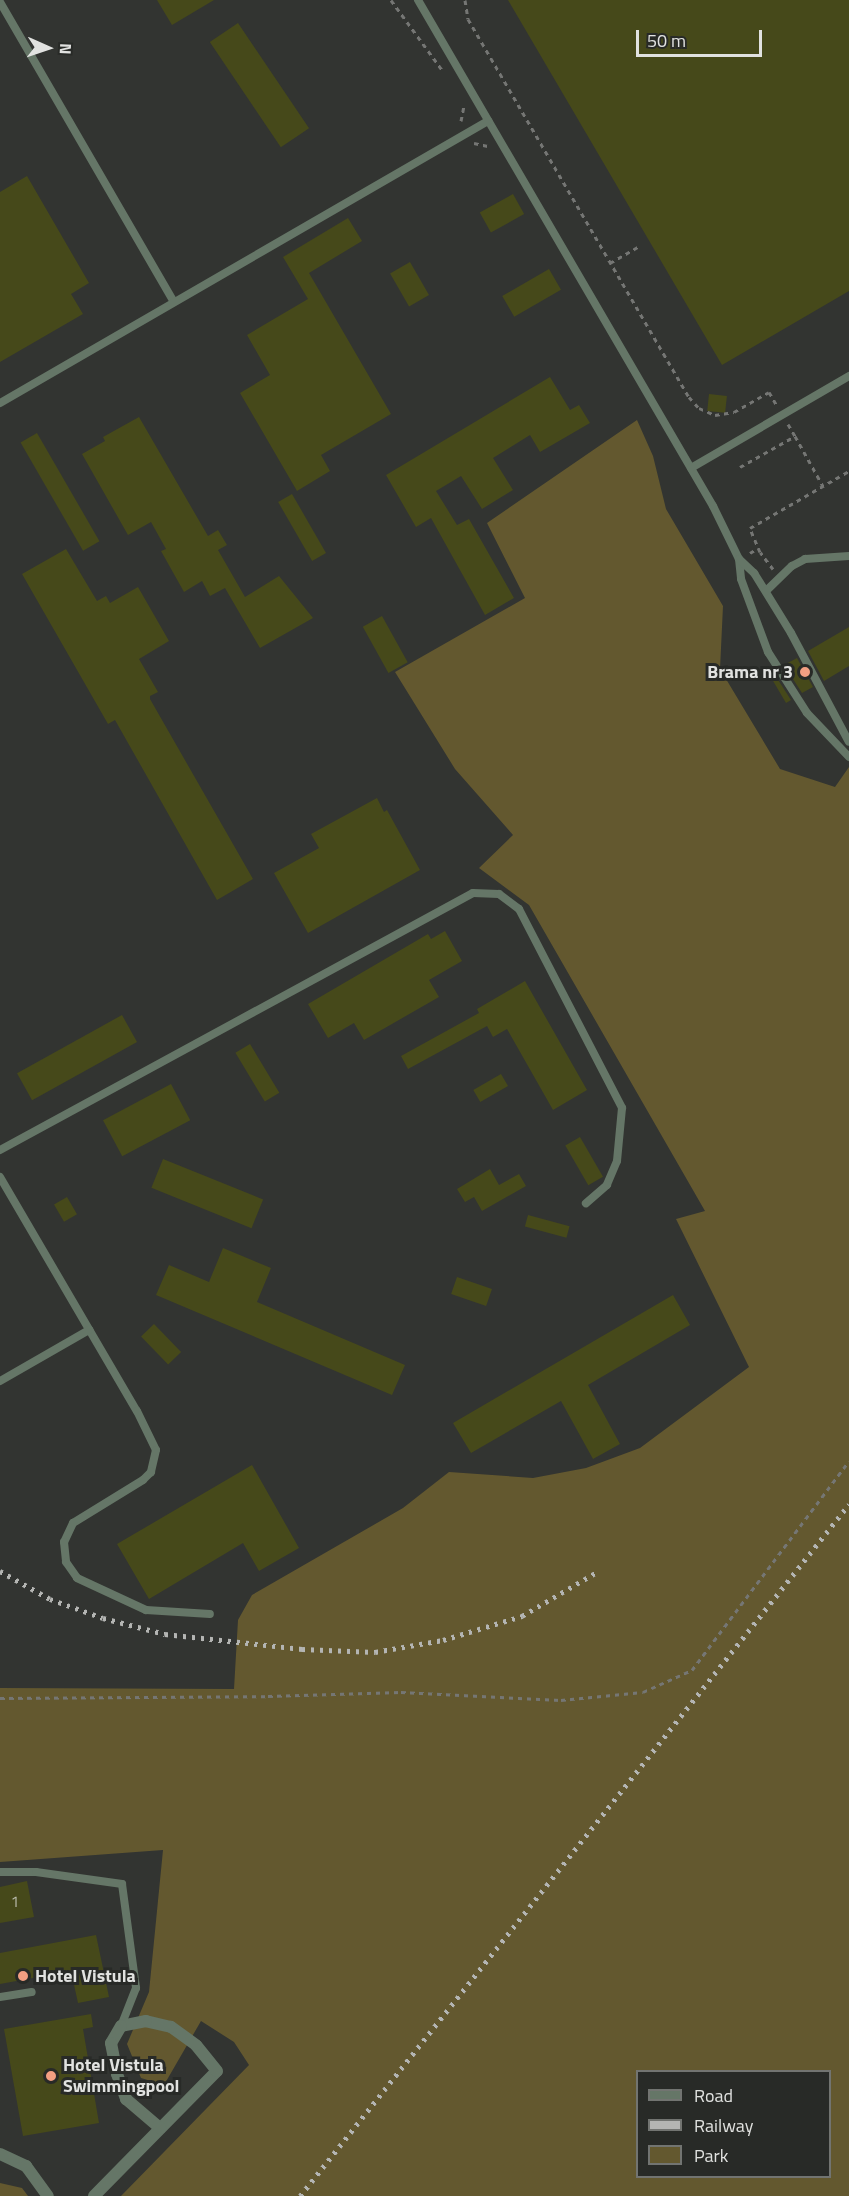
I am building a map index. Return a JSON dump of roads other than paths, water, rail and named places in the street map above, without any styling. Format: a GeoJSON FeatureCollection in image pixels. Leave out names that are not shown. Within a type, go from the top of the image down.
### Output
{"type":"FeatureCollection","features":[{"type":"Feature","properties":{"kind":"street"},"geometry":{"type":"LineString","coordinates":[[94,2196],[217,2071],[196,2045],[171,2027],[146,2021],[121,2026],[111,2043],[126,2099],[160,2128]]}},
{"type":"Feature","properties":{"kind":"street"},"geometry":{"type":"LineString","coordinates":[[0,2154],[26,2166],[48,2196]]}},
{"type":"Feature","properties":{"kind":"lane"},"geometry":{"type":"LineString","coordinates":[[417,0],[691,468],[739,559],[754,573],[796,642],[849,742],[839,748]]}},
{"type":"Feature","properties":{"kind":"lane"},"geometry":{"type":"LineString","coordinates":[[0,2],[173,301]]}},
{"type":"Feature","properties":{"kind":"lane"},"geometry":{"type":"LineString","coordinates":[[0,403],[488,120]]}},
{"type":"Feature","properties":{"kind":"lane"},"geometry":{"type":"LineString","coordinates":[[691,468],[849,375]]}},
{"type":"Feature","properties":{"kind":"lane"},"geometry":{"type":"LineString","coordinates":[[766,591],[792,566],[805,559],[849,556]]}},
{"type":"Feature","properties":{"kind":"lane"},"geometry":{"type":"LineString","coordinates":[[739,559],[741,579],[768,652],[794,696],[849,757]]}},
{"type":"Feature","properties":{"kind":"lane"},"geometry":{"type":"LineString","coordinates":[[0,1150],[473,893],[498,894],[519,909],[622,1108],[617,1161],[608,1185],[586,1203]]}},
{"type":"Feature","properties":{"kind":"lane"},"geometry":{"type":"LineString","coordinates":[[0,1177],[152,1438],[156,1450],[151,1472],[143,1480],[84,1514],[73,1523],[64,1542],[66,1562],[77,1578],[146,1610],[210,1614]]}},
{"type":"Feature","properties":{"kind":"lane"},"geometry":{"type":"LineString","coordinates":[[0,1381],[89,1330]]}},
{"type":"Feature","properties":{"kind":"lane"},"geometry":{"type":"LineString","coordinates":[[0,1872],[36,1872],[122,1884],[136,1988],[121,2026]]}},
{"type":"Feature","properties":{"kind":"lane"},"geometry":{"type":"LineString","coordinates":[[0,1996],[32,1992]]}},
{"type":"Feature","properties":{"kind":"railway"},"geometry":{"type":"LineString","coordinates":[[300,2196],[849,1504]]}},
{"type":"Feature","properties":{"kind":"railway"},"geometry":{"type":"LineString","coordinates":[[0,1571],[50,1599],[103,1618],[165,1634],[302,1649],[375,1652],[443,1640],[522,1616],[597,1572]]}},
{"type":"Feature","properties":{"kind":"place","name":"Brama nr 3"},"geometry":{"type":"Point","coordinates":[805,672]}},
{"type":"Feature","properties":{"kind":"place","name":"Hotel Vistula"},"geometry":{"type":"Point","coordinates":[23,1976]}},
{"type":"Feature","properties":{"kind":"place","name":"Hotel Vistula Swimmingpool"},"geometry":{"type":"Point","coordinates":[51,2076]}}]}
